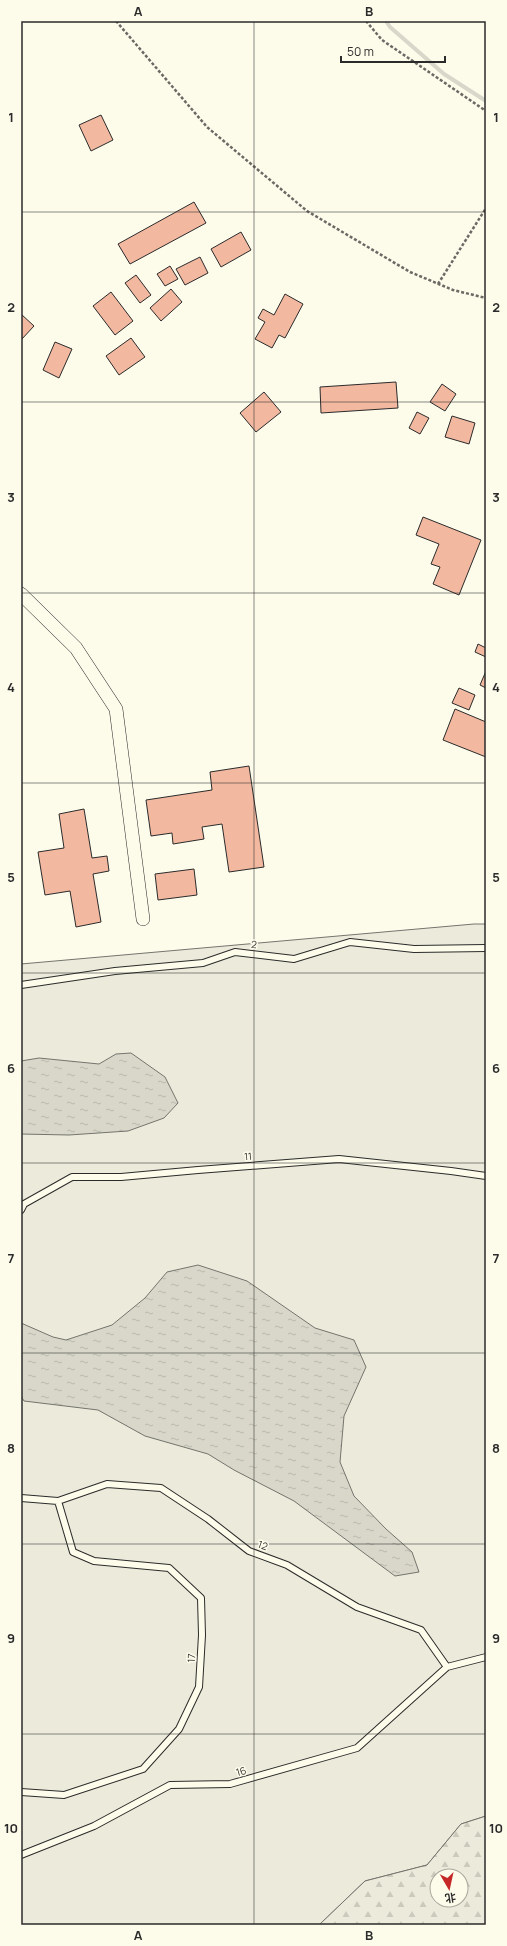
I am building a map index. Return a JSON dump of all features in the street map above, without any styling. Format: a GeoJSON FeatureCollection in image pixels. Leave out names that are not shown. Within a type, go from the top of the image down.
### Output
{"type":"FeatureCollection","features":[{"type":"Feature","properties":{"kind":"street"},"geometry":{"type":"LineString","coordinates":[[21,594],[76,648],[116,709],[144,918]]}},
{"type":"Feature","properties":{"kind":"lane","name":"2"},"geometry":{"type":"LineString","coordinates":[[21,985],[115,972],[203,963],[235,952],[294,959],[350,942],[414,949],[486,948]]}},
{"type":"Feature","properties":{"kind":"lane","name":"11"},"geometry":{"type":"LineString","coordinates":[[21,1210],[24,1204],[72,1178],[121,1177],[340,1159],[486,1176]]}},
{"type":"Feature","properties":{"kind":"lane","name":"12"},"geometry":{"type":"LineString","coordinates":[[58,1501],[107,1484],[161,1488],[208,1519],[249,1551],[287,1565],[357,1607],[421,1630],[447,1667]]}},
{"type":"Feature","properties":{"kind":"lane"},"geometry":{"type":"LineString","coordinates":[[21,1498],[58,1501]]}},
{"type":"Feature","properties":{"kind":"lane","name":"17"},"geometry":{"type":"LineString","coordinates":[[21,1792],[64,1795],[143,1769],[179,1729],[199,1686],[202,1635],[201,1598],[169,1568],[94,1561],[73,1552],[58,1501]]}},
{"type":"Feature","properties":{"kind":"lane"},"geometry":{"type":"LineString","coordinates":[[447,1667],[486,1657]]}},
{"type":"Feature","properties":{"kind":"lane","name":"16"},"geometry":{"type":"LineString","coordinates":[[21,1855],[94,1826],[170,1785],[230,1784],[357,1748],[447,1667]]}},
{"type":"Feature","properties":{"kind":"path"},"geometry":{"type":"LineString","coordinates":[[116,21],[207,127],[307,211],[410,272],[453,290],[486,298]]}},
{"type":"Feature","properties":{"kind":"path"},"geometry":{"type":"LineString","coordinates":[[366,21],[382,40],[486,111]]}},
{"type":"Feature","properties":{"kind":"path"},"geometry":{"type":"LineString","coordinates":[[438,284],[486,208]]}},
{"type":"Feature","properties":{"kind":"green space"},"geometry":{"type":"Polygon","coordinates":[[[486,924],[486,1816],[461,1824],[427,1865],[365,1881],[319,1925],[21,1925],[21,964],[486,924]]]}},
{"type":"Feature","properties":{"kind":"green space"},"geometry":{"type":"Polygon","coordinates":[[[486,1816],[486,1925],[319,1925],[365,1881],[427,1865],[461,1824],[486,1816]]]}},
{"type":"Feature","properties":{"kind":"water"},"geometry":{"type":"Polygon","coordinates":[[[131,1053],[165,1077],[178,1103],[164,1118],[128,1131],[69,1135],[21,1134],[21,1061],[39,1058],[99,1064],[116,1054],[131,1053]]]}},
{"type":"Feature","properties":{"kind":"water"},"geometry":{"type":"Polygon","coordinates":[[[198,1265],[247,1281],[315,1328],[354,1340],[366,1367],[344,1416],[340,1462],[354,1496],[386,1529],[412,1552],[419,1572],[395,1576],[294,1501],[234,1470],[208,1454],[145,1436],[98,1410],[24,1401],[21,1396],[21,1323],[53,1337],[66,1340],[112,1325],[145,1298],[167,1272],[198,1265]]]}},
{"type":"Feature","properties":{"kind":"building"},"geometry":{"type":"Polygon","coordinates":[[[101,115],[113,140],[91,151],[79,125],[101,115]]]}},
{"type":"Feature","properties":{"kind":"building"},"geometry":{"type":"Polygon","coordinates":[[[194,202],[206,223],[130,264],[118,244],[194,202]]]}},
{"type":"Feature","properties":{"kind":"building"},"geometry":{"type":"Polygon","coordinates":[[[241,232],[251,250],[221,267],[211,249],[241,232]]]}},
{"type":"Feature","properties":{"kind":"building"},"geometry":{"type":"Polygon","coordinates":[[[200,257],[208,273],[185,285],[176,269],[200,257]]]}},
{"type":"Feature","properties":{"kind":"building"},"geometry":{"type":"Polygon","coordinates":[[[170,266],[178,279],[165,286],[157,274],[170,266]]]}},
{"type":"Feature","properties":{"kind":"building"},"geometry":{"type":"Polygon","coordinates":[[[136,275],[151,295],[140,303],[125,283],[136,275]]]}},
{"type":"Feature","properties":{"kind":"building"},"geometry":{"type":"Polygon","coordinates":[[[171,289],[182,302],[161,321],[150,308],[171,289]]]}},
{"type":"Feature","properties":{"kind":"building"},"geometry":{"type":"Polygon","coordinates":[[[111,292],[133,321],[115,335],[93,306],[111,292]]]}},
{"type":"Feature","properties":{"kind":"building"},"geometry":{"type":"Polygon","coordinates":[[[285,294],[303,304],[285,338],[279,335],[272,348],[255,339],[265,322],[258,318],[263,309],[274,315],[285,294]]]}},
{"type":"Feature","properties":{"kind":"building"},"geometry":{"type":"Polygon","coordinates":[[[21,314],[34,326],[21,340],[21,314]]]}},
{"type":"Feature","properties":{"kind":"building"},"geometry":{"type":"Polygon","coordinates":[[[131,338],[145,357],[119,375],[106,356],[131,338]]]}},
{"type":"Feature","properties":{"kind":"building"},"geometry":{"type":"Polygon","coordinates":[[[55,342],[72,349],[59,378],[43,370],[55,342]]]}},
{"type":"Feature","properties":{"kind":"building"},"geometry":{"type":"Polygon","coordinates":[[[396,382],[398,408],[321,413],[320,387],[396,382]]]}},
{"type":"Feature","properties":{"kind":"building"},"geometry":{"type":"Polygon","coordinates":[[[442,384],[456,394],[445,411],[430,402],[442,384]]]}},
{"type":"Feature","properties":{"kind":"building"},"geometry":{"type":"Polygon","coordinates":[[[264,392],[281,412],[256,432],[240,413],[264,392]]]}},
{"type":"Feature","properties":{"kind":"building"},"geometry":{"type":"Polygon","coordinates":[[[417,412],[429,418],[420,434],[409,428],[417,412]]]}},
{"type":"Feature","properties":{"kind":"building"},"geometry":{"type":"Polygon","coordinates":[[[452,416],[475,423],[469,444],[445,437],[452,416]]]}},
{"type":"Feature","properties":{"kind":"building"},"geometry":{"type":"Polygon","coordinates":[[[423,517],[481,540],[459,595],[433,584],[440,567],[431,564],[439,544],[416,535],[423,517]]]}},
{"type":"Feature","properties":{"kind":"building"},"geometry":{"type":"Polygon","coordinates":[[[478,644],[486,648],[486,657],[475,652],[478,644]]]}},
{"type":"Feature","properties":{"kind":"building"},"geometry":{"type":"Polygon","coordinates":[[[486,671],[486,688],[480,685],[486,671]]]}},
{"type":"Feature","properties":{"kind":"building"},"geometry":{"type":"Polygon","coordinates":[[[459,688],[475,695],[469,710],[452,703],[459,688]]]}},
{"type":"Feature","properties":{"kind":"building"},"geometry":{"type":"Polygon","coordinates":[[[455,709],[486,722],[486,757],[443,740],[455,709]]]}},
{"type":"Feature","properties":{"kind":"building"},"geometry":{"type":"Polygon","coordinates":[[[249,766],[264,867],[229,872],[222,824],[202,827],[204,839],[173,844],[172,833],[151,836],[146,800],[212,790],[210,772],[249,766]]]}},
{"type":"Feature","properties":{"kind":"building"},"geometry":{"type":"Polygon","coordinates":[[[84,809],[92,858],[107,856],[109,871],[93,874],[101,922],[76,927],[70,891],[45,895],[38,852],[64,848],[59,814],[84,809]]]}},
{"type":"Feature","properties":{"kind":"building"},"geometry":{"type":"Polygon","coordinates":[[[194,869],[197,895],[158,900],[155,874],[194,869]]]}},
{"type":"Feature","properties":{"kind":"waterway"},"geometry":{"type":"LineString","coordinates":[[386,21],[390,27],[444,74],[486,101]]}}]}
